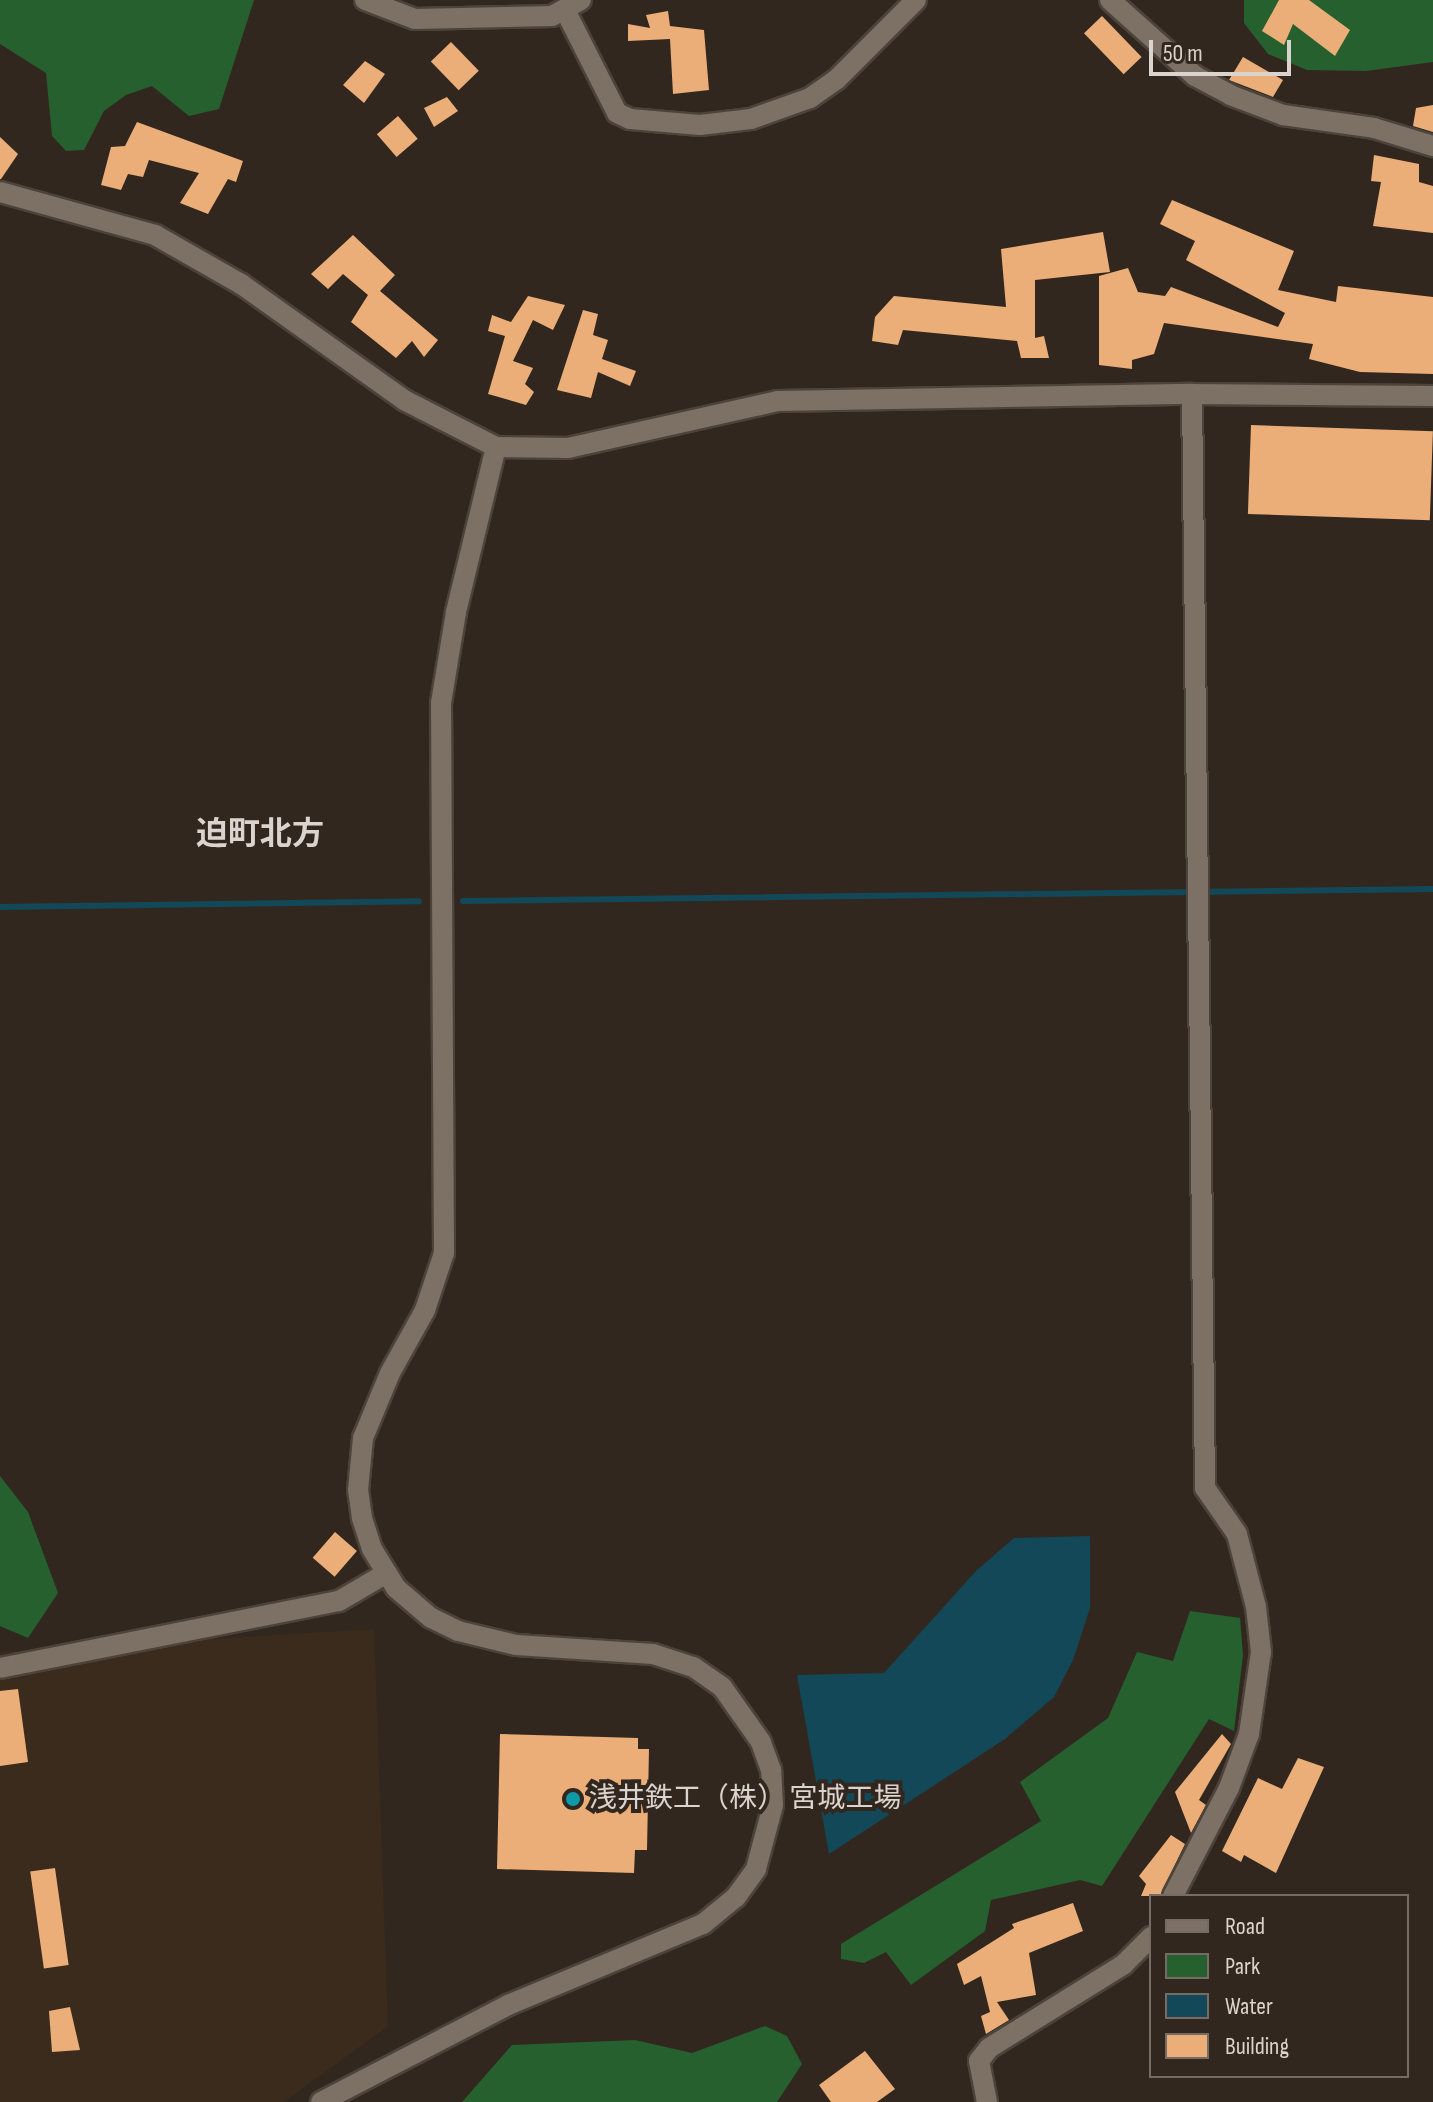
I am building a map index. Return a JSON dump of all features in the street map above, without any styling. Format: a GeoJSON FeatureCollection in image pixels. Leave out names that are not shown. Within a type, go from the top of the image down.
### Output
{"type":"FeatureCollection","features":[{"type":"Feature","properties":{"kind":"street"},"geometry":{"type":"LineString","coordinates":[[365,0],[415,19],[573,6],[617,113],[630,119],[700,125],[751,119],[810,98],[836,80],[916,0]]}},
{"type":"Feature","properties":{"kind":"street"},"geometry":{"type":"LineString","coordinates":[[1110,0],[1195,76],[1230,95],[1283,115],[1374,128],[1433,146]]}},
{"type":"Feature","properties":{"kind":"street"},"geometry":{"type":"LineString","coordinates":[[0,192],[155,235],[241,284],[404,400],[496,447],[568,448],[778,401],[1192,394],[1433,396]]}},
{"type":"Feature","properties":{"kind":"street"},"geometry":{"type":"LineString","coordinates":[[1174,1894],[1229,1788],[1249,1734],[1261,1652],[1256,1607],[1237,1534],[1205,1488],[1192,394]]}},
{"type":"Feature","properties":{"kind":"street"},"geometry":{"type":"LineString","coordinates":[[321,2102],[508,2005],[703,1924],[736,1897],[756,1869],[773,1805],[771,1770],[745,1715],[722,1687],[693,1667],[653,1654],[488,1640],[431,1618],[385,1574],[362,1518],[358,1465],[371,1415],[425,1310],[444,1253],[441,703],[456,612],[496,447]]}},
{"type":"Feature","properties":{"kind":"street"},"geometry":{"type":"LineString","coordinates":[[0,1668],[339,1601],[385,1574]]}},
{"type":"Feature","properties":{"kind":"street"},"geometry":{"type":"LineString","coordinates":[[987,2102],[979,2061],[989,2048],[1123,1965],[1149,1939]]}},
{"type":"Feature","properties":{"kind":"shaded area"},"geometry":{"type":"Polygon","coordinates":[[[374,1629],[388,2026],[284,2102],[0,2102],[0,1652],[374,1629]]]}},
{"type":"Feature","properties":{"kind":"green space"},"geometry":{"type":"Polygon","coordinates":[[[0,0],[254,0],[219,109],[189,116],[152,86],[126,95],[104,111],[84,150],[66,151],[52,136],[46,73],[0,44],[0,0]]]}},
{"type":"Feature","properties":{"kind":"green space"},"geometry":{"type":"Polygon","coordinates":[[[1244,0],[1433,0],[1433,62],[1366,71],[1307,70],[1268,54],[1244,23],[1244,0]]]}},
{"type":"Feature","properties":{"kind":"green space"},"geometry":{"type":"Polygon","coordinates":[[[0,1476],[28,1512],[58,1593],[28,1638],[0,1626],[0,1476]]]}},
{"type":"Feature","properties":{"kind":"green space"},"geometry":{"type":"Polygon","coordinates":[[[1190,1611],[1240,1618],[1243,1655],[1234,1731],[1209,1719],[1102,1886],[1080,1880],[991,1900],[985,1931],[911,1985],[886,1952],[864,1963],[841,1959],[841,1944],[1041,1821],[1020,1782],[1108,1718],[1137,1652],[1173,1661],[1190,1611]]]}},
{"type":"Feature","properties":{"kind":"green space"},"geometry":{"type":"Polygon","coordinates":[[[765,2026],[787,2036],[802,2064],[777,2102],[462,2102],[512,2045],[635,2040],[692,2053],[765,2026]]]}},
{"type":"Feature","properties":{"kind":"water"},"geometry":{"type":"Polygon","coordinates":[[[1090,1536],[1090,1608],[1073,1660],[1054,1697],[1005,1739],[829,1854],[797,1675],[884,1673],[976,1571],[1014,1538],[1090,1536]]]}},
{"type":"Feature","properties":{"kind":"building"},"geometry":{"type":"Polygon","coordinates":[[[1279,0],[1309,0],[1350,30],[1335,56],[1293,24],[1284,45],[1262,31],[1279,0]]]}},
{"type":"Feature","properties":{"kind":"building"},"geometry":{"type":"Polygon","coordinates":[[[668,11],[670,26],[704,30],[709,90],[673,94],[670,39],[628,41],[628,24],[650,28],[646,15],[668,11]]]}},
{"type":"Feature","properties":{"kind":"building"},"geometry":{"type":"Polygon","coordinates":[[[1102,16],[1142,57],[1124,74],[1084,33],[1102,16]]]}},
{"type":"Feature","properties":{"kind":"building"},"geometry":{"type":"Polygon","coordinates":[[[451,42],[479,71],[459,90],[431,61],[451,42]]]}},
{"type":"Feature","properties":{"kind":"building"},"geometry":{"type":"Polygon","coordinates":[[[1243,57],[1283,80],[1273,97],[1229,80],[1243,57]]]}},
{"type":"Feature","properties":{"kind":"building"},"geometry":{"type":"Polygon","coordinates":[[[365,61],[385,74],[364,103],[343,85],[365,61]]]}},
{"type":"Feature","properties":{"kind":"building"},"geometry":{"type":"Polygon","coordinates":[[[447,97],[458,111],[434,127],[424,108],[447,97]]]}},
{"type":"Feature","properties":{"kind":"building"},"geometry":{"type":"Polygon","coordinates":[[[1433,105],[1433,132],[1413,126],[1416,108],[1433,105]]]}},
{"type":"Feature","properties":{"kind":"building"},"geometry":{"type":"Polygon","coordinates":[[[398,116],[418,139],[397,157],[377,134],[398,116]]]}},
{"type":"Feature","properties":{"kind":"building"},"geometry":{"type":"Polygon","coordinates":[[[137,122],[243,161],[236,182],[228,179],[208,214],[180,203],[199,173],[149,160],[143,177],[128,174],[121,190],[101,185],[111,147],[125,146],[137,122]]]}},
{"type":"Feature","properties":{"kind":"building"},"geometry":{"type":"Polygon","coordinates":[[[0,137],[18,154],[1,179],[0,179],[0,137]]]}},
{"type":"Feature","properties":{"kind":"building"},"geometry":{"type":"Polygon","coordinates":[[[1374,155],[1419,164],[1419,182],[1433,186],[1433,233],[1373,226],[1381,182],[1371,181],[1374,155]]]}},
{"type":"Feature","properties":{"kind":"building"},"geometry":{"type":"Polygon","coordinates":[[[1172,200],[1294,251],[1278,290],[1336,302],[1338,286],[1433,297],[1433,374],[1360,372],[1309,359],[1313,344],[1164,323],[1154,354],[1132,360],[1132,369],[1099,365],[1099,276],[1128,268],[1138,292],[1165,296],[1171,287],[1278,327],[1285,313],[1186,260],[1195,241],[1160,224],[1172,200]]]}},
{"type":"Feature","properties":{"kind":"building"},"geometry":{"type":"Polygon","coordinates":[[[1103,232],[1110,272],[1035,280],[1035,338],[1044,336],[1049,358],[1021,358],[1017,341],[903,330],[898,345],[872,341],[875,317],[894,296],[1006,307],[1001,249],[1103,232]]]}},
{"type":"Feature","properties":{"kind":"building"},"geometry":{"type":"Polygon","coordinates":[[[353,235],[395,275],[380,291],[438,340],[424,357],[412,341],[396,358],[351,322],[368,295],[343,274],[328,289],[311,274],[353,235]]]}},
{"type":"Feature","properties":{"kind":"building"},"geometry":{"type":"Polygon","coordinates":[[[528,296],[565,305],[553,330],[533,320],[513,361],[533,368],[525,384],[534,392],[526,405],[488,394],[505,336],[488,331],[492,315],[511,322],[528,296]]]}},
{"type":"Feature","properties":{"kind":"building"},"geometry":{"type":"Polygon","coordinates":[[[583,310],[598,314],[593,335],[608,340],[602,359],[636,371],[630,386],[598,372],[591,398],[557,390],[583,310]]]}},
{"type":"Feature","properties":{"kind":"building"},"geometry":{"type":"Polygon","coordinates":[[[1251,425],[1433,431],[1430,520],[1248,514],[1251,425]]]}},
{"type":"Feature","properties":{"kind":"building"},"geometry":{"type":"Polygon","coordinates":[[[335,1532],[357,1551],[335,1577],[313,1558],[335,1532]]]}},
{"type":"Feature","properties":{"kind":"building"},"geometry":{"type":"Polygon","coordinates":[[[18,1689],[28,1762],[0,1766],[0,1691],[18,1689]]]}},
{"type":"Feature","properties":{"kind":"building","name":"浅井鉄工（株） 宮城工場"},"geometry":{"type":"Polygon","coordinates":[[[500,1734],[638,1738],[638,1749],[649,1749],[647,1850],[635,1850],[634,1873],[497,1869],[500,1734]]]}},
{"type":"Feature","properties":{"kind":"building"},"geometry":{"type":"Polygon","coordinates":[[[1222,1734],[1231,1744],[1199,1800],[1206,1805],[1191,1833],[1175,1792],[1222,1734]]]}},
{"type":"Feature","properties":{"kind":"building"},"geometry":{"type":"Polygon","coordinates":[[[1298,1758],[1324,1767],[1276,1873],[1244,1855],[1241,1862],[1222,1851],[1258,1778],[1282,1789],[1298,1758]]]}},
{"type":"Feature","properties":{"kind":"building"},"geometry":{"type":"Polygon","coordinates":[[[1171,1835],[1185,1844],[1161,1894],[1141,1896],[1146,1884],[1139,1876],[1171,1835]]]}},
{"type":"Feature","properties":{"kind":"building"},"geometry":{"type":"Polygon","coordinates":[[[55,1868],[69,1965],[44,1969],[30,1871],[55,1868]]]}},
{"type":"Feature","properties":{"kind":"building"},"geometry":{"type":"Polygon","coordinates":[[[1073,1903],[1083,1931],[1029,1953],[1036,1995],[997,2002],[1009,2020],[986,2034],[981,2016],[990,2012],[981,1976],[964,1985],[957,1964],[1014,1928],[1012,1924],[1073,1903]]]}},
{"type":"Feature","properties":{"kind":"building"},"geometry":{"type":"Polygon","coordinates":[[[70,2007],[80,2050],[52,2052],[49,2011],[70,2007]]]}},
{"type":"Feature","properties":{"kind":"building"},"geometry":{"type":"Polygon","coordinates":[[[865,2051],[895,2089],[877,2102],[831,2102],[819,2085],[865,2051]]]}},
{"type":"Feature","properties":{"kind":"waterway"},"geometry":{"type":"LineString","coordinates":[[463,901],[1433,889]]}},
{"type":"Feature","properties":{"kind":"waterway"},"geometry":{"type":"LineString","coordinates":[[0,907],[419,901]]}},
{"type":"Feature","properties":{"kind":"place","name":"浅井鉄工（株） 宮城工場"},"geometry":{"type":"Point","coordinates":[573,1799]}},
{"type":"Feature","properties":{"kind":"district","name":"迫町北方"},"geometry":{"type":"Point","coordinates":[260,835]}}]}
